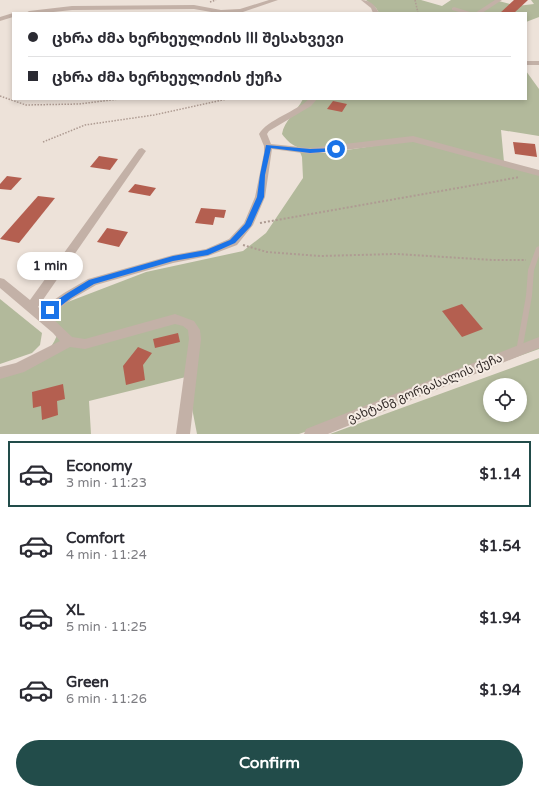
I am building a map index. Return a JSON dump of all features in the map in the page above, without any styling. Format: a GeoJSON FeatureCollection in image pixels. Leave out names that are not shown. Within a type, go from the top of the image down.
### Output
{"type":"FeatureCollection","features":[{"type":"Feature","properties":{"kind":"street"},"geometry":{"type":"LineString","coordinates":[[38,12],[72,8],[187,7],[225,12],[240,12],[275,0]]}},
{"type":"Feature","properties":{"kind":"street"},"geometry":{"type":"LineString","coordinates":[[364,0],[373,7],[376,12]]}},
{"type":"Feature","properties":{"kind":"street"},"geometry":{"type":"LineString","coordinates":[[480,12],[499,0]]}},
{"type":"Feature","properties":{"kind":"street"},"geometry":{"type":"LineString","coordinates":[[454,9],[464,12]]}},
{"type":"Feature","properties":{"kind":"street"},"geometry":{"type":"LineString","coordinates":[[0,19],[12,15]]}},
{"type":"Feature","properties":{"kind":"street"},"geometry":{"type":"LineString","coordinates":[[527,63],[539,63]]}},
{"type":"Feature","properties":{"kind":"street"},"geometry":{"type":"LineString","coordinates":[[41,316],[68,296],[92,282],[173,259],[208,252],[233,242],[248,225],[260,197],[262,175],[268,153],[268,146],[263,134],[266,129],[280,122],[312,100]]}},
{"type":"Feature","properties":{"kind":"street"},"geometry":{"type":"LineString","coordinates":[[268,146],[310,151],[413,139],[539,173]]}},
{"type":"Feature","properties":{"kind":"street"},"geometry":{"type":"LineString","coordinates":[[31,308],[142,151]]}},
{"type":"Feature","properties":{"kind":"street"},"geometry":{"type":"LineString","coordinates":[[0,282],[57,328],[69,342]]}},
{"type":"Feature","properties":{"kind":"street"},"geometry":{"type":"LineString","coordinates":[[0,373],[19,368],[69,342],[85,344],[175,319],[184,320],[191,324],[195,331],[195,339],[183,434]]}},
{"type":"Feature","properties":{"kind":"street","name":"ვახტანგ გორგასალის ქუჩა"},"geometry":{"type":"LineString","coordinates":[[311,434],[539,342]]}},
{"type":"Feature","properties":{"kind":"lane"},"geometry":{"type":"LineString","coordinates":[[519,351],[534,260],[539,248]]}},
{"type":"Feature","properties":{"kind":"path"},"geometry":{"type":"LineString","coordinates":[[415,0],[418,12]]}},
{"type":"Feature","properties":{"kind":"path"},"geometry":{"type":"LineString","coordinates":[[0,97],[26,105],[79,104],[111,100]]}},
{"type":"Feature","properties":{"kind":"path"},"geometry":{"type":"LineString","coordinates":[[43,142],[85,125],[154,115],[222,100]]}},
{"type":"Feature","properties":{"kind":"path"},"geometry":{"type":"LineString","coordinates":[[248,225],[523,177]]}},
{"type":"Feature","properties":{"kind":"path"},"geometry":{"type":"LineString","coordinates":[[233,242],[267,252],[320,256],[396,254],[493,260],[534,260]]}},
{"type":"Feature","properties":{"kind":"green space"},"geometry":{"type":"Polygon","coordinates":[[[366,0],[421,0],[442,6],[451,0],[495,0],[517,6],[534,4],[531,0],[539,0],[539,17],[527,22],[527,12],[378,12],[376,8],[366,0]]]}},
{"type":"Feature","properties":{"kind":"green space"},"geometry":{"type":"Polygon","coordinates":[[[527,72],[539,89],[539,136],[501,130],[504,162],[412,138],[311,150],[295,146],[282,134],[285,125],[302,100],[527,100],[527,72]]]}},
{"type":"Feature","properties":{"kind":"green space"},"geometry":{"type":"Polygon","coordinates":[[[412,141],[539,174],[539,349],[299,434],[197,434],[186,377],[89,401],[91,434],[0,434],[0,374],[27,364],[42,355],[49,349],[58,332],[39,313],[146,272],[243,251],[266,233],[303,178],[302,157],[300,152],[327,153],[412,141]]]}},
{"type":"Feature","properties":{"kind":"green space"},"geometry":{"type":"Polygon","coordinates":[[[0,299],[42,333],[40,345],[32,353],[0,364],[0,299]]]}},
{"type":"Feature","properties":{"kind":"green space"},"geometry":{"type":"Polygon","coordinates":[[[539,358],[539,434],[330,434],[483,378],[483,422],[527,422],[527,378],[484,378],[539,358]]]}},
{"type":"Feature","properties":{"kind":"building"},"geometry":{"type":"Polygon","coordinates":[[[514,0],[528,0],[515,12],[501,12],[514,0]]]}},
{"type":"Feature","properties":{"kind":"building"},"geometry":{"type":"Polygon","coordinates":[[[333,101],[347,104],[342,112],[327,109],[333,101]]]}},
{"type":"Feature","properties":{"kind":"building"},"geometry":{"type":"Polygon","coordinates":[[[513,142],[535,144],[537,157],[515,154],[513,142]]]}},
{"type":"Feature","properties":{"kind":"building"},"geometry":{"type":"Polygon","coordinates":[[[99,156],[118,159],[110,170],[90,167],[99,156]]]}},
{"type":"Feature","properties":{"kind":"building"},"geometry":{"type":"Polygon","coordinates":[[[7,176],[22,178],[11,190],[0,189],[0,184],[7,176]]]}},
{"type":"Feature","properties":{"kind":"building"},"geometry":{"type":"Polygon","coordinates":[[[135,184],[156,188],[150,196],[128,192],[135,184]]]}},
{"type":"Feature","properties":{"kind":"building"},"geometry":{"type":"Polygon","coordinates":[[[38,196],[55,198],[19,243],[0,239],[38,196]]]}},
{"type":"Feature","properties":{"kind":"building"},"geometry":{"type":"Polygon","coordinates":[[[201,208],[226,210],[224,218],[215,217],[213,225],[195,223],[201,208]]]}},
{"type":"Feature","properties":{"kind":"building"},"geometry":{"type":"Polygon","coordinates":[[[107,228],[128,232],[119,247],[97,242],[107,228]]]}},
{"type":"Feature","properties":{"kind":"building"},"geometry":{"type":"Polygon","coordinates":[[[462,304],[483,329],[462,337],[442,311],[462,304]]]}},
{"type":"Feature","properties":{"kind":"building"},"geometry":{"type":"Polygon","coordinates":[[[178,333],[180,342],[155,348],[153,339],[178,333]]]}},
{"type":"Feature","properties":{"kind":"building"},"geometry":{"type":"Polygon","coordinates":[[[138,347],[152,353],[143,365],[145,380],[126,385],[123,366],[138,347]]]}},
{"type":"Feature","properties":{"kind":"building"},"geometry":{"type":"Polygon","coordinates":[[[63,384],[65,399],[57,401],[58,415],[42,420],[41,406],[33,408],[32,392],[63,384]]]}},
{"type":"Feature","properties":{"kind":"route"},"geometry":{"type":"LineString","coordinates":[[50,310],[68,296],[92,282],[173,259],[208,252],[233,242],[248,225],[260,197],[262,175],[267,163],[268,146],[310,151],[336,149]]}}]}
